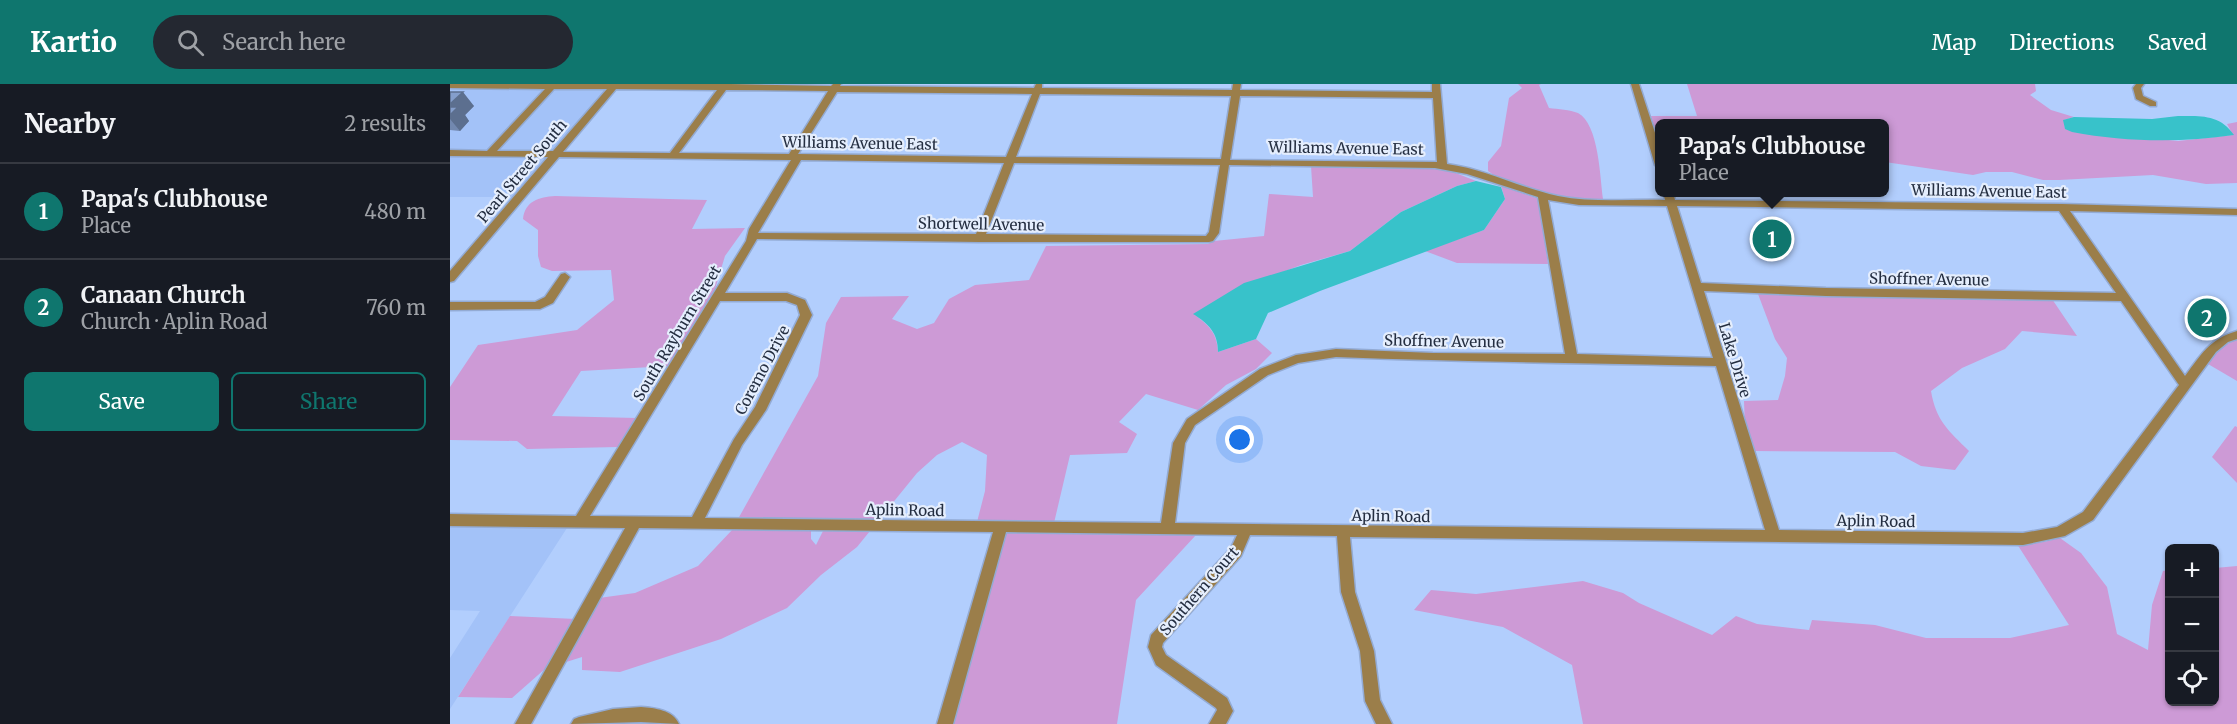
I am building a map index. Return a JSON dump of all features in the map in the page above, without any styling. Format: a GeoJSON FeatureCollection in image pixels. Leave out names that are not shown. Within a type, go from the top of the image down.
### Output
{"type":"FeatureCollection","features":[{"type":"Feature","properties":{"kind":"street"},"geometry":{"type":"LineString","coordinates":[[1436,84],[1442,165]]}},
{"type":"Feature","properties":{"kind":"street"},"geometry":{"type":"LineString","coordinates":[[1635,84],[1655,152]]}},
{"type":"Feature","properties":{"kind":"street"},"geometry":{"type":"LineString","coordinates":[[2140,84],[2137,88],[2139,97],[2153,104]]}},
{"type":"Feature","properties":{"kind":"street"},"geometry":{"type":"LineString","coordinates":[[489,153],[553,85]]}},
{"type":"Feature","properties":{"kind":"street"},"geometry":{"type":"LineString","coordinates":[[450,86],[1237,89],[1437,95]]}},
{"type":"Feature","properties":{"kind":"street","name":"Pearl Street South"},"geometry":{"type":"LineString","coordinates":[[450,278],[615,86]]}},
{"type":"Feature","properties":{"kind":"street"},"geometry":{"type":"LineString","coordinates":[[672,156],[725,86]]}},
{"type":"Feature","properties":{"kind":"street","name":"South Rayburn Street"},"geometry":{"type":"LineString","coordinates":[[579,523],[717,297],[835,87]]}},
{"type":"Feature","properties":{"kind":"street"},"geometry":{"type":"LineString","coordinates":[[980,239],[1038,88]]}},
{"type":"Feature","properties":{"kind":"street"},"geometry":{"type":"LineString","coordinates":[[1225,162],[1237,89]]}},
{"type":"Feature","properties":{"kind":"street","name":"Williams Avenue East"},"geometry":{"type":"LineString","coordinates":[[450,153],[1442,165],[1543,197],[1579,202],[1669,197],[2237,212]]}},
{"type":"Feature","properties":{"kind":"street","name":"Shortwell Avenue"},"geometry":{"type":"LineString","coordinates":[[752,236],[1209,239],[1214,232],[1225,162]]}},
{"type":"Feature","properties":{"kind":"street"},"geometry":{"type":"LineString","coordinates":[[1543,197],[1572,358]]}},
{"type":"Feature","properties":{"kind":"street","name":"Lake Drive"},"geometry":{"type":"LineString","coordinates":[[1669,197],[1774,537]]}},
{"type":"Feature","properties":{"kind":"street"},"geometry":{"type":"LineString","coordinates":[[2062,207],[2185,385]]}},
{"type":"Feature","properties":{"kind":"street"},"geometry":{"type":"LineString","coordinates":[[450,306],[536,306],[549,300],[565,277]]}},
{"type":"Feature","properties":{"kind":"street","name":"Shoffner Avenue"},"geometry":{"type":"LineString","coordinates":[[1697,287],[1826,292],[2124,297]]}},
{"type":"Feature","properties":{"kind":"street","name":"Coremo Drive"},"geometry":{"type":"LineString","coordinates":[[694,524],[738,442],[760,410],[806,315],[801,303],[787,297],[717,297]]}},
{"type":"Feature","properties":{"kind":"street","name":"Aplin Road"},"geometry":{"type":"LineString","coordinates":[[450,520],[2023,539],[2060,532],[2082,520],[2093,510],[2215,345],[2237,334]]}},
{"type":"Feature","properties":{"kind":"street","name":"Shoffner Avenue"},"geometry":{"type":"LineString","coordinates":[[1167,530],[1179,442],[1188,426],[1272,368],[1318,354],[1720,362]]}},
{"type":"Feature","properties":{"kind":"street"},"geometry":{"type":"LineString","coordinates":[[523,724],[635,523]]}},
{"type":"Feature","properties":{"kind":"street"},"geometry":{"type":"LineString","coordinates":[[945,724],[1001,528]]}},
{"type":"Feature","properties":{"kind":"street","name":"Southern Court"},"geometry":{"type":"LineString","coordinates":[[1217,724],[1226,711],[1222,703],[1161,660],[1155,647],[1156,640],[1236,552],[1245,531]]}},
{"type":"Feature","properties":{"kind":"street"},"geometry":{"type":"LineString","coordinates":[[1343,532],[1348,592],[1367,651],[1373,701],[1384,724]]}},
{"type":"Feature","properties":{"kind":"street"},"geometry":{"type":"LineString","coordinates":[[579,724],[624,715],[659,716],[671,724]]}},
{"type":"Feature","properties":{"kind":"shaded area"},"geometry":{"type":"Polygon","coordinates":[[[1518,84],[1541,84],[1539,85],[1549,108],[1575,112],[1585,119],[1597,152],[1603,199],[1543,194],[1514,185],[1488,171],[1488,162],[1501,146],[1509,98],[1522,88],[1518,84]]]}},
{"type":"Feature","properties":{"kind":"shaded area"},"geometry":{"type":"Polygon","coordinates":[[[1687,84],[2035,84],[2036,91],[2030,95],[2051,110],[2074,117],[2064,120],[2065,129],[2178,141],[2233,135],[2227,124],[2237,122],[2237,183],[2206,184],[2153,175],[2043,180],[2012,172],[1986,172],[1973,175],[1889,163],[1889,119],[1655,119],[1655,129],[1651,116],[1697,116],[1687,84]]]}},
{"type":"Feature","properties":{"kind":"shaded area"},"geometry":{"type":"Polygon","coordinates":[[[452,88],[546,89],[488,151],[450,151],[450,90],[452,88]]]}},
{"type":"Feature","properties":{"kind":"shaded area"},"geometry":{"type":"Polygon","coordinates":[[[553,89],[607,89],[554,152],[495,151],[553,89]]]}},
{"type":"Feature","properties":{"kind":"shaded area"},"geometry":{"type":"Polygon","coordinates":[[[2202,116],[2216,120],[2234,135],[2173,140],[2112,138],[2072,132],[2065,129],[2063,120],[2074,117],[2152,119],[2202,116]]]}},
{"type":"Feature","properties":{"kind":"shaded area"},"geometry":{"type":"Polygon","coordinates":[[[450,156],[550,157],[516,197],[450,197],[450,156]]]}},
{"type":"Feature","properties":{"kind":"shaded area"},"geometry":{"type":"Polygon","coordinates":[[[1311,166],[1443,168],[1476,181],[1457,186],[1401,212],[1350,251],[1301,265],[1273,276],[1194,314],[1211,330],[1216,339],[1218,352],[1256,339],[1272,353],[1256,369],[1226,385],[1198,410],[1146,394],[1119,422],[1137,434],[1127,453],[1070,455],[1054,523],[977,522],[985,491],[987,455],[962,442],[937,455],[917,473],[878,521],[738,519],[818,376],[826,323],[841,297],[909,296],[892,319],[917,329],[934,323],[949,299],[975,285],[1029,280],[1046,246],[1208,244],[1214,241],[1264,236],[1269,194],[1313,197],[1311,166]]]}},
{"type":"Feature","properties":{"kind":"shaded area"},"geometry":{"type":"Polygon","coordinates":[[[1476,181],[1501,187],[1505,199],[1484,230],[1320,291],[1268,313],[1256,339],[1218,352],[1218,345],[1212,330],[1193,314],[1244,283],[1350,251],[1401,212],[1457,186],[1476,181]]]}},
{"type":"Feature","properties":{"kind":"shaded area"},"geometry":{"type":"Polygon","coordinates":[[[1501,186],[1539,199],[1548,264],[1457,263],[1425,251],[1484,230],[1505,199],[1501,186]]]}},
{"type":"Feature","properties":{"kind":"shaded area"},"geometry":{"type":"Polygon","coordinates":[[[555,196],[707,200],[692,229],[745,228],[725,256],[715,289],[669,366],[581,371],[552,416],[637,418],[618,447],[527,449],[517,441],[450,440],[450,387],[478,345],[577,330],[614,300],[611,270],[552,271],[541,267],[538,256],[538,230],[523,219],[524,213],[534,201],[555,196]]]}},
{"type":"Feature","properties":{"kind":"shaded area"},"geometry":{"type":"Polygon","coordinates":[[[1758,294],[2052,299],[2077,336],[2022,331],[2005,349],[1962,368],[1931,391],[1940,418],[1969,451],[1955,470],[1921,466],[1895,452],[1753,451],[1745,428],[1744,401],[1778,400],[1785,376],[1787,358],[1775,339],[1758,294]]]}},
{"type":"Feature","properties":{"kind":"shaded area"},"geometry":{"type":"Polygon","coordinates":[[[2237,339],[2237,381],[2208,364],[2220,348],[2237,339]]]}},
{"type":"Feature","properties":{"kind":"shaded area"},"geometry":{"type":"Polygon","coordinates":[[[2235,426],[2237,427],[2237,483],[2212,457],[2235,426]]]}},
{"type":"Feature","properties":{"kind":"shaded area"},"geometry":{"type":"Polygon","coordinates":[[[450,525],[567,528],[450,709],[450,658],[480,611],[450,610],[450,525]]]}},
{"type":"Feature","properties":{"kind":"shaded area"},"geometry":{"type":"Polygon","coordinates":[[[733,529],[811,530],[811,539],[816,545],[823,531],[870,531],[857,547],[821,575],[787,608],[721,639],[620,672],[582,670],[582,657],[563,663],[599,598],[635,593],[698,566],[733,529]]]}},
{"type":"Feature","properties":{"kind":"shaded area"},"geometry":{"type":"Polygon","coordinates":[[[1005,533],[1196,535],[1136,600],[1117,724],[951,724],[1005,533]]]}},
{"type":"Feature","properties":{"kind":"shaded area"},"geometry":{"type":"Polygon","coordinates":[[[2060,538],[2081,553],[2107,587],[2117,634],[2148,650],[2152,605],[2165,571],[2165,706],[2219,706],[2219,568],[2237,566],[2237,724],[1583,724],[1572,665],[1503,627],[1414,610],[1431,590],[1476,594],[1583,581],[1623,593],[1639,603],[1712,635],[1736,616],[1757,624],[1809,630],[1812,620],[1875,625],[1926,638],[2010,638],[2069,625],[2017,544],[2060,538]]]}},
{"type":"Feature","properties":{"kind":"shaded area"},"geometry":{"type":"Polygon","coordinates":[[[510,616],[576,619],[546,668],[512,698],[458,697],[510,616]]]}},
{"type":"Feature","properties":{"kind":"building"},"geometry":{"type":"Polygon","coordinates":[[[450,92],[463,92],[450,104],[450,92]]]}},
{"type":"Feature","properties":{"kind":"building"},"geometry":{"type":"Polygon","coordinates":[[[450,107],[458,107],[450,115],[450,107]]]}},
{"type":"Feature","properties":{"kind":"place","name":"Papa's Clubhouse"},"geometry":{"type":"Point","coordinates":[1772,239]}},
{"type":"Feature","properties":{"kind":"place","name":"Canaan Church"},"geometry":{"type":"Point","coordinates":[2207,318]}}]}
